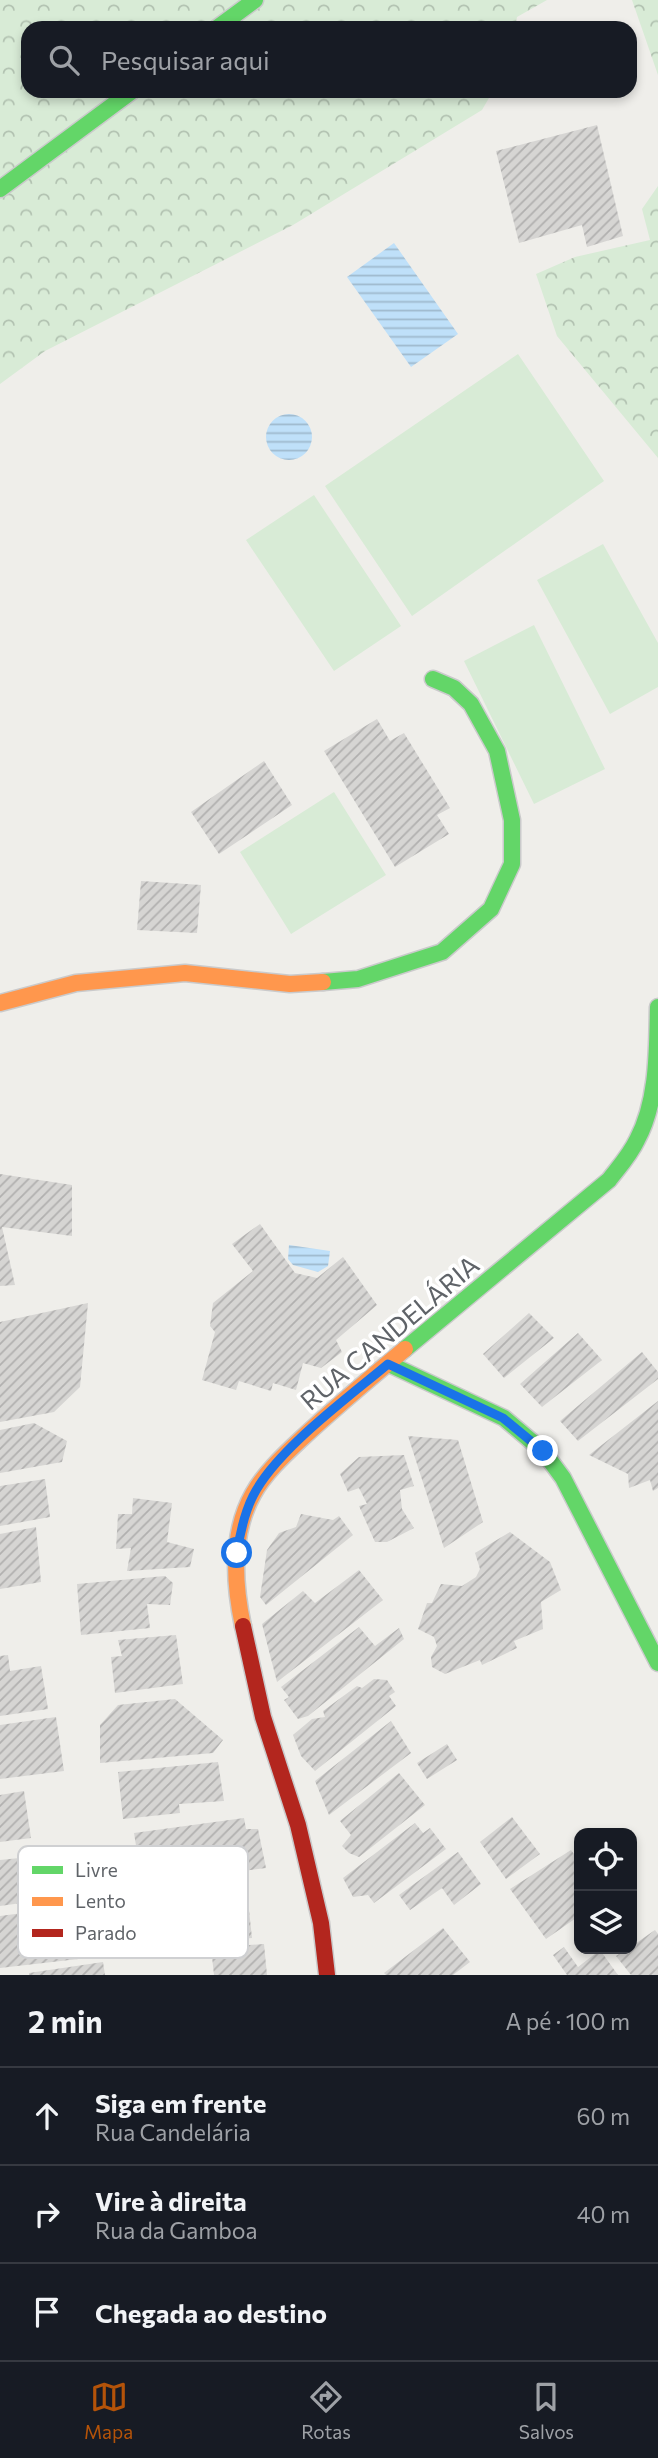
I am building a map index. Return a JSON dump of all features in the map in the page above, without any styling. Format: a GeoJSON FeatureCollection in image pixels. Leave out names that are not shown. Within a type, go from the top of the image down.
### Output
{"type":"FeatureCollection","features":[{"type":"Feature","properties":{"kind":"street"},"geometry":{"type":"LineString","coordinates":[[226,21],[255,0]]}},
{"type":"Feature","properties":{"kind":"street"},"geometry":{"type":"LineString","coordinates":[[0,189],[123,98]]}},
{"type":"Feature","properties":{"kind":"street"},"geometry":{"type":"LineString","coordinates":[[0,1003],[76,983],[185,973],[290,984],[358,979],[442,951],[491,909],[512,864],[512,820],[497,751],[471,704],[453,688],[433,679]]}},
{"type":"Feature","properties":{"kind":"street","name":"RUA CANDELÁRIA"},"geometry":{"type":"LineString","coordinates":[[327,1975],[321,1923],[298,1825],[263,1717],[236,1593],[237,1553],[242,1525],[253,1494],[280,1459],[323,1418],[609,1180],[628,1156],[643,1126],[656,1067],[658,1007]]}},
{"type":"Feature","properties":{"kind":"street"},"geometry":{"type":"LineString","coordinates":[[388,1364],[503,1418],[543,1451],[563,1478],[658,1663]]}},
{"type":"Feature","properties":{"kind":"green space"},"geometry":{"type":"Polygon","coordinates":[[[0,0],[547,0],[517,17],[516,21],[21,21],[21,98],[489,98],[482,110],[293,225],[45,351],[0,384],[0,0]]]}},
{"type":"Feature","properties":{"kind":"green space"},"geometry":{"type":"Polygon","coordinates":[[[632,0],[658,0],[658,75],[632,0]]]}},
{"type":"Feature","properties":{"kind":"green space"},"geometry":{"type":"Polygon","coordinates":[[[658,186],[658,458],[557,336],[536,274],[575,257],[650,240],[642,209],[658,186]]]}},
{"type":"Feature","properties":{"kind":"green space"},"geometry":{"type":"Polygon","coordinates":[[[518,354],[604,481],[412,616],[325,486],[518,354]]]}},
{"type":"Feature","properties":{"kind":"green space"},"geometry":{"type":"Polygon","coordinates":[[[314,495],[401,626],[334,671],[246,540],[314,495]]]}},
{"type":"Feature","properties":{"kind":"green space"},"geometry":{"type":"Polygon","coordinates":[[[603,544],[658,643],[658,687],[610,714],[537,580],[603,544]]]}},
{"type":"Feature","properties":{"kind":"green space"},"geometry":{"type":"Polygon","coordinates":[[[534,625],[605,769],[534,804],[464,661],[534,625]]]}},
{"type":"Feature","properties":{"kind":"green space"},"geometry":{"type":"Polygon","coordinates":[[[334,792],[386,875],[291,934],[240,852],[334,792]]]}},
{"type":"Feature","properties":{"kind":"water"},"geometry":{"type":"Polygon","coordinates":[[[394,243],[458,334],[411,367],[347,277],[394,243]]]}},
{"type":"Feature","properties":{"kind":"water"},"geometry":{"type":"Polygon","coordinates":[[[289,414],[305,421],[312,437],[305,453],[289,460],[273,453],[266,437],[273,421],[289,414]]]}},
{"type":"Feature","properties":{"kind":"water"},"geometry":{"type":"Polygon","coordinates":[[[289,1245],[330,1251],[328,1266],[318,1272],[293,1265],[288,1259],[289,1245]]]}},
{"type":"Feature","properties":{"kind":"building"},"geometry":{"type":"Polygon","coordinates":[[[597,125],[623,236],[587,247],[582,225],[519,243],[496,151],[597,125]]]}},
{"type":"Feature","properties":{"kind":"building"},"geometry":{"type":"Polygon","coordinates":[[[377,719],[390,741],[404,733],[450,808],[437,815],[449,834],[395,867],[324,751],[377,719]]]}},
{"type":"Feature","properties":{"kind":"building"},"geometry":{"type":"Polygon","coordinates":[[[264,761],[292,805],[219,854],[191,812],[264,761]]]}},
{"type":"Feature","properties":{"kind":"building"},"geometry":{"type":"Polygon","coordinates":[[[141,881],[201,885],[197,933],[137,930],[141,881]]]}},
{"type":"Feature","properties":{"kind":"building"},"geometry":{"type":"Polygon","coordinates":[[[0,1174],[72,1185],[72,1236],[2,1227],[15,1285],[0,1286],[0,1174]]]}},
{"type":"Feature","properties":{"kind":"building"},"geometry":{"type":"Polygon","coordinates":[[[260,1224],[295,1273],[317,1278],[343,1257],[377,1305],[336,1340],[342,1352],[321,1368],[303,1363],[296,1390],[273,1383],[271,1391],[239,1381],[236,1390],[202,1380],[215,1332],[210,1326],[213,1303],[253,1271],[232,1244],[260,1224]]]}},
{"type":"Feature","properties":{"kind":"building"},"geometry":{"type":"Polygon","coordinates":[[[88,1303],[80,1387],[54,1412],[0,1422],[0,1322],[88,1303]]]}},
{"type":"Feature","properties":{"kind":"building"},"geometry":{"type":"Polygon","coordinates":[[[529,1313],[554,1338],[504,1378],[483,1354],[529,1313]]]}},
{"type":"Feature","properties":{"kind":"building"},"geometry":{"type":"Polygon","coordinates":[[[578,1333],[602,1360],[542,1407],[520,1384],[578,1333]]]}},
{"type":"Feature","properties":{"kind":"building"},"geometry":{"type":"Polygon","coordinates":[[[642,1352],[658,1372],[658,1379],[578,1441],[560,1421],[642,1352]]]}},
{"type":"Feature","properties":{"kind":"building"},"geometry":{"type":"Polygon","coordinates":[[[658,1401],[658,1488],[653,1491],[650,1480],[629,1488],[628,1474],[589,1455],[658,1401]]]}},
{"type":"Feature","properties":{"kind":"building"},"geometry":{"type":"Polygon","coordinates":[[[34,1423],[67,1441],[62,1462],[0,1473],[0,1430],[34,1423]]]}},
{"type":"Feature","properties":{"kind":"building"},"geometry":{"type":"Polygon","coordinates":[[[408,1436],[458,1440],[483,1522],[444,1548],[408,1436]]]}},
{"type":"Feature","properties":{"kind":"building"},"geometry":{"type":"Polygon","coordinates":[[[404,1455],[414,1486],[400,1490],[402,1509],[414,1528],[387,1542],[375,1542],[359,1506],[367,1504],[359,1488],[348,1492],[340,1474],[359,1457],[404,1455]]]}},
{"type":"Feature","properties":{"kind":"building"},"geometry":{"type":"Polygon","coordinates":[[[45,1479],[50,1517],[0,1526],[0,1486],[45,1479]]]}},
{"type":"Feature","properties":{"kind":"building"},"geometry":{"type":"Polygon","coordinates":[[[133,1498],[172,1503],[167,1542],[194,1549],[190,1567],[127,1571],[131,1548],[116,1549],[118,1514],[132,1514],[133,1498]]]}},
{"type":"Feature","properties":{"kind":"building"},"geometry":{"type":"Polygon","coordinates":[[[301,1514],[333,1520],[339,1516],[353,1535],[266,1605],[260,1597],[267,1550],[279,1533],[296,1527],[301,1514]]]}},
{"type":"Feature","properties":{"kind":"building"},"geometry":{"type":"Polygon","coordinates":[[[36,1527],[41,1582],[0,1589],[0,1534],[36,1527]]]}},
{"type":"Feature","properties":{"kind":"building"},"geometry":{"type":"Polygon","coordinates":[[[510,1532],[550,1562],[561,1590],[541,1602],[543,1629],[514,1641],[517,1648],[482,1665],[480,1660],[445,1674],[432,1667],[431,1657],[437,1646],[434,1637],[418,1629],[427,1603],[432,1603],[441,1584],[462,1586],[476,1577],[480,1569],[475,1553],[510,1532]]]}},
{"type":"Feature","properties":{"kind":"building"},"geometry":{"type":"Polygon","coordinates":[[[359,1570],[383,1600],[277,1682],[262,1624],[303,1591],[315,1603],[359,1570]]]}},
{"type":"Feature","properties":{"kind":"building"},"geometry":{"type":"Polygon","coordinates":[[[165,1576],[173,1583],[170,1605],[147,1604],[150,1628],[81,1635],[77,1584],[165,1576]]]}},
{"type":"Feature","properties":{"kind":"building"},"geometry":{"type":"Polygon","coordinates":[[[359,1627],[375,1646],[399,1628],[404,1639],[308,1716],[298,1719],[284,1700],[289,1697],[281,1687],[359,1627]]]}},
{"type":"Feature","properties":{"kind":"building"},"geometry":{"type":"Polygon","coordinates":[[[176,1635],[183,1684],[115,1693],[111,1657],[122,1656],[118,1640],[176,1635]]]}},
{"type":"Feature","properties":{"kind":"building"},"geometry":{"type":"Polygon","coordinates":[[[8,1655],[10,1671],[41,1666],[48,1709],[0,1716],[0,1656],[8,1655]]]}},
{"type":"Feature","properties":{"kind":"building"},"geometry":{"type":"Polygon","coordinates":[[[374,1679],[387,1680],[395,1692],[389,1696],[396,1706],[315,1771],[301,1756],[293,1735],[312,1719],[325,1717],[323,1711],[357,1686],[362,1688],[374,1679]]]}},
{"type":"Feature","properties":{"kind":"building"},"geometry":{"type":"Polygon","coordinates":[[[175,1699],[223,1740],[213,1753],[100,1763],[100,1725],[118,1705],[175,1699]]]}},
{"type":"Feature","properties":{"kind":"building"},"geometry":{"type":"Polygon","coordinates":[[[56,1717],[64,1771],[0,1779],[0,1725],[56,1717]]]}},
{"type":"Feature","properties":{"kind":"building"},"geometry":{"type":"Polygon","coordinates":[[[391,1721],[411,1753],[329,1815],[315,1781],[391,1721]]]}},
{"type":"Feature","properties":{"kind":"building"},"geometry":{"type":"Polygon","coordinates":[[[447,1744],[457,1760],[427,1779],[417,1763],[447,1744]]]}},
{"type":"Feature","properties":{"kind":"building"},"geometry":{"type":"Polygon","coordinates":[[[218,1762],[224,1801],[179,1804],[180,1813],[123,1819],[118,1772],[218,1762]]]}},
{"type":"Feature","properties":{"kind":"building"},"geometry":{"type":"Polygon","coordinates":[[[399,1773],[425,1805],[359,1857],[349,1853],[342,1846],[351,1835],[340,1821],[399,1773]]]}},
{"type":"Feature","properties":{"kind":"building"},"geometry":{"type":"Polygon","coordinates":[[[24,1791],[31,1838],[0,1842],[0,1795],[24,1791]]]}},
{"type":"Feature","properties":{"kind":"building"},"geometry":{"type":"Polygon","coordinates":[[[512,1817],[540,1854],[506,1879],[480,1842],[512,1817]]]}},
{"type":"Feature","properties":{"kind":"building"},"geometry":{"type":"Polygon","coordinates":[[[244,1818],[246,1829],[258,1829],[266,1868],[248,1870],[248,1846],[136,1846],[134,1833],[244,1818]]]}},
{"type":"Feature","properties":{"kind":"building"},"geometry":{"type":"Polygon","coordinates":[[[415,1823],[423,1833],[430,1828],[446,1849],[374,1903],[368,1895],[353,1897],[343,1878],[415,1823]]]}},
{"type":"Feature","properties":{"kind":"building"},"geometry":{"type":"Polygon","coordinates":[[[571,1850],[574,1854],[574,1919],[546,1939],[510,1889],[571,1850]]]}},
{"type":"Feature","properties":{"kind":"building"},"geometry":{"type":"Polygon","coordinates":[[[458,1852],[481,1884],[454,1905],[442,1888],[410,1910],[399,1895],[458,1852]]]}},
{"type":"Feature","properties":{"kind":"building"},"geometry":{"type":"Polygon","coordinates":[[[18,1858],[18,1903],[0,1906],[0,1860],[18,1858]]]}},
{"type":"Feature","properties":{"kind":"building"},"geometry":{"type":"Polygon","coordinates":[[[248,1910],[249,1910],[252,1938],[248,1938],[248,1910]]]}},
{"type":"Feature","properties":{"kind":"building"},"geometry":{"type":"Polygon","coordinates":[[[18,1914],[18,1958],[87,1958],[0,1968],[0,1916],[18,1914]]]}},
{"type":"Feature","properties":{"kind":"building"},"geometry":{"type":"Polygon","coordinates":[[[443,1928],[470,1962],[453,1975],[384,1973],[443,1928]]]}},
{"type":"Feature","properties":{"kind":"building"},"geometry":{"type":"Polygon","coordinates":[[[655,1930],[658,1934],[658,1975],[631,1975],[616,1956],[637,1954],[637,1943],[655,1930]]]}},
{"type":"Feature","properties":{"kind":"building"},"geometry":{"type":"Polygon","coordinates":[[[264,1944],[267,1975],[214,1975],[212,1958],[248,1958],[248,1945],[264,1944]]]}},
{"type":"Feature","properties":{"kind":"building"},"geometry":{"type":"Polygon","coordinates":[[[564,1947],[578,1967],[595,1954],[603,1954],[618,1975],[567,1975],[553,1955],[564,1947]]]}},
{"type":"Feature","properties":{"kind":"building"},"geometry":{"type":"Polygon","coordinates":[[[103,1962],[105,1975],[29,1975],[29,1973],[103,1962]]]}},
{"type":"Feature","properties":{"kind":"traffic: fast"},"geometry":{"type":"LineString","coordinates":[[226,21],[255,0]]}},
{"type":"Feature","properties":{"kind":"traffic: fast"},"geometry":{"type":"LineString","coordinates":[[0,189],[123,98]]}},
{"type":"Feature","properties":{"kind":"traffic: fast"},"geometry":{"type":"LineString","coordinates":[[323,982],[358,979],[442,952],[491,909],[512,864],[512,820],[497,751],[471,704],[454,688],[433,679]]}},
{"type":"Feature","properties":{"kind":"traffic: fast"},"geometry":{"type":"LineString","coordinates":[[405,1349],[609,1180],[624,1161],[644,1125],[653,1092],[658,1007]]}},
{"type":"Feature","properties":{"kind":"traffic: fast"},"geometry":{"type":"LineString","coordinates":[[389,1364],[504,1418],[543,1451],[563,1478],[658,1663]]}},
{"type":"Feature","properties":{"kind":"traffic: slow"},"geometry":{"type":"LineString","coordinates":[[0,1003],[76,983],[185,973],[290,984],[323,982]]}},
{"type":"Feature","properties":{"kind":"traffic: slow"},"geometry":{"type":"LineString","coordinates":[[243,1626],[236,1559],[241,1525],[257,1487],[293,1447],[405,1349]]}},
{"type":"Feature","properties":{"kind":"traffic: jam"},"geometry":{"type":"LineString","coordinates":[[243,1626],[263,1717],[298,1825],[321,1923],[327,1975]]}},
{"type":"Feature","properties":{"kind":"route"},"geometry":{"type":"LineString","coordinates":[[237,1553],[242,1525],[253,1494],[280,1459],[323,1418],[388,1364],[503,1418],[543,1451]]}}]}
